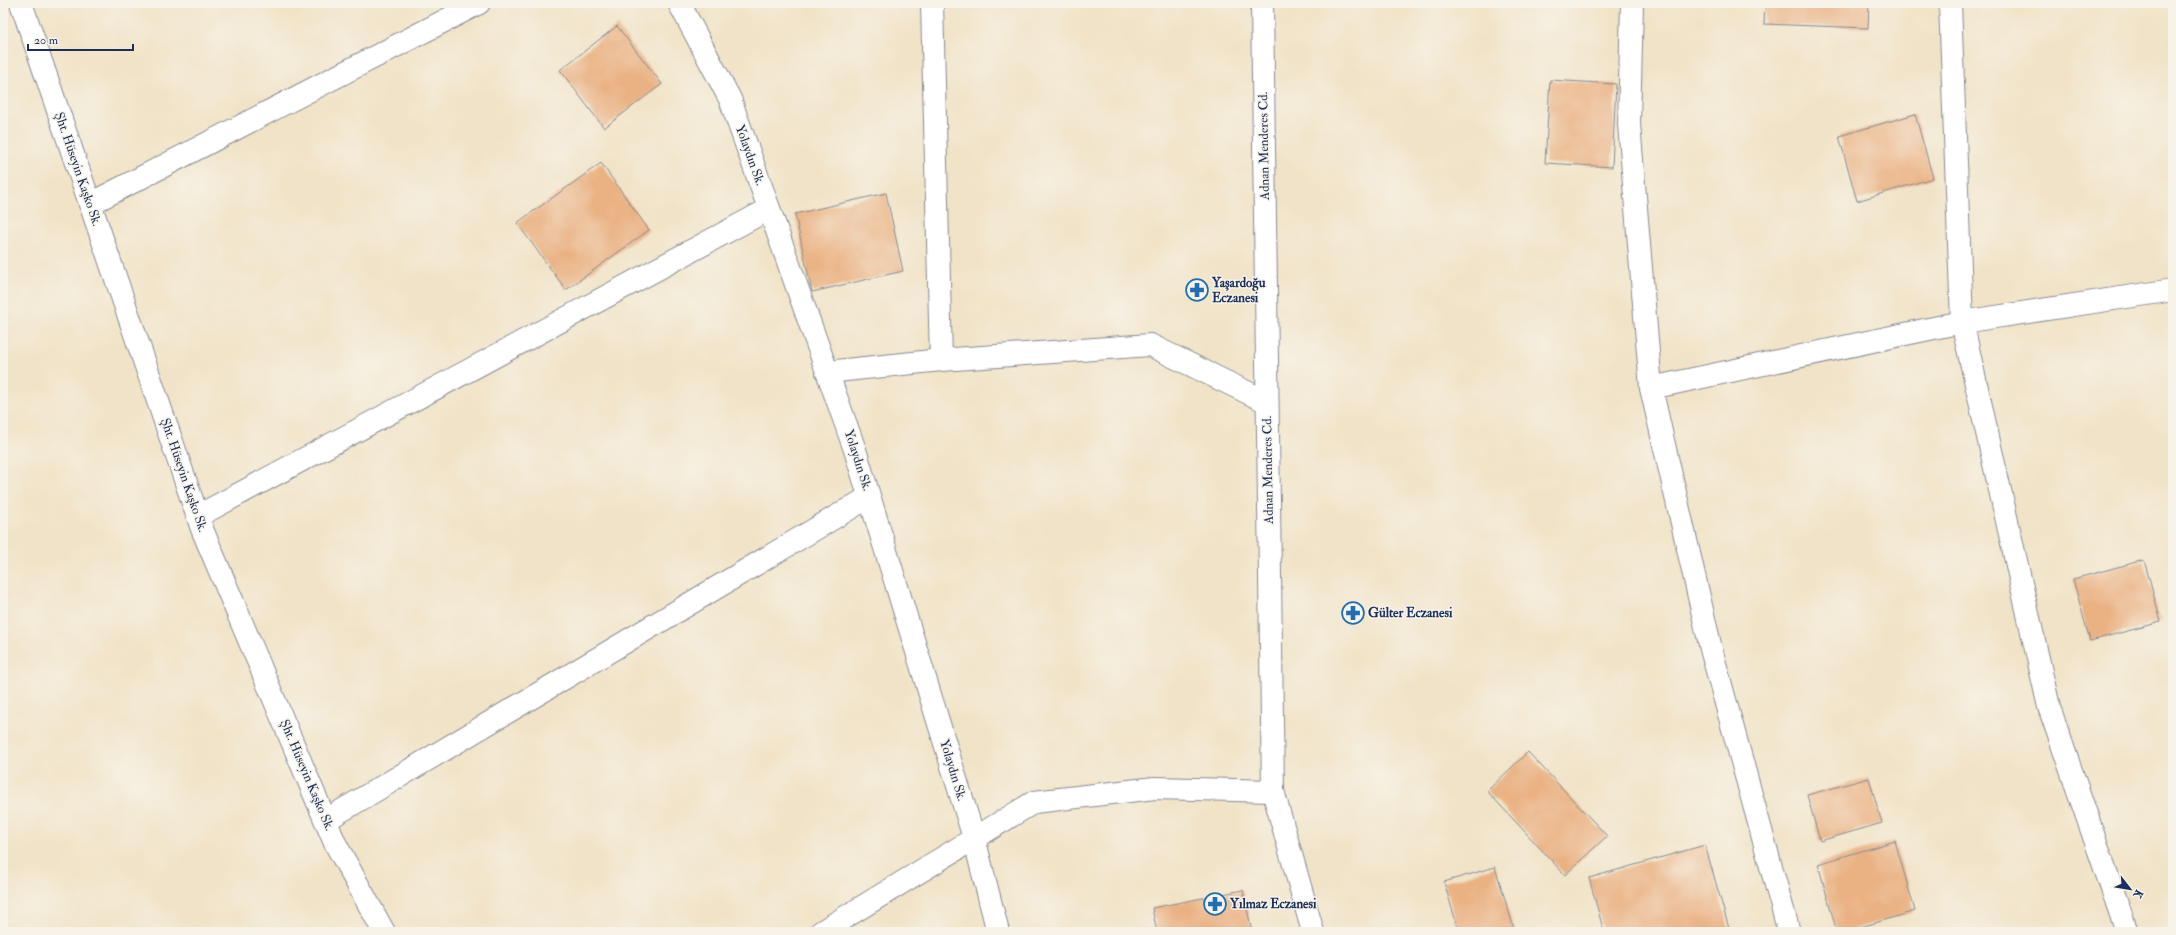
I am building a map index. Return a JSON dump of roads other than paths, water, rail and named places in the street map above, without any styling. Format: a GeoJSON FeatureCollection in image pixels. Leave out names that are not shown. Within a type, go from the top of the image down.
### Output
{"type":"FeatureCollection","features":[{"type":"Feature","properties":{"kind":"street","name":"Şht. Hüseyin Kaşko Sk."},"geometry":{"type":"LineString","coordinates":[[21,3],[198,516],[335,843],[384,932]]}},
{"type":"Feature","properties":{"kind":"street"},"geometry":{"type":"LineString","coordinates":[[90,204],[479,3]]}},
{"type":"Feature","properties":{"kind":"street","name":"Yolaydın Sk."},"geometry":{"type":"LineString","coordinates":[[679,3],[730,100],[827,372],[869,497],[974,838],[998,932]]}},
{"type":"Feature","properties":{"kind":"street"},"geometry":{"type":"LineString","coordinates":[[932,3],[941,360]]}},
{"type":"Feature","properties":{"kind":"street","name":"Adnan Menderes Cd."},"geometry":{"type":"LineString","coordinates":[[1262,3],[1273,791],[1313,932]]}},
{"type":"Feature","properties":{"kind":"street"},"geometry":{"type":"LineString","coordinates":[[1632,3],[1629,124],[1651,388],[1710,649],[1789,932]]}},
{"type":"Feature","properties":{"kind":"street"},"geometry":{"type":"LineString","coordinates":[[1950,3],[1962,322],[2049,707],[2127,932]]}},
{"type":"Feature","properties":{"kind":"street"},"geometry":{"type":"LineString","coordinates":[[198,516],[769,210]]}},
{"type":"Feature","properties":{"kind":"street"},"geometry":{"type":"LineString","coordinates":[[1651,388],[1962,322],[2173,290]]}},
{"type":"Feature","properties":{"kind":"street"},"geometry":{"type":"LineString","coordinates":[[827,372],[941,360],[1150,345],[1267,402]]}},
{"type":"Feature","properties":{"kind":"street"},"geometry":{"type":"LineString","coordinates":[[326,820],[869,497]]}},
{"type":"Feature","properties":{"kind":"street"},"geometry":{"type":"LineString","coordinates":[[821,932],[1034,802],[1155,788],[1273,791]]}},
{"type":"Feature","properties":{"kind":"place","name":"Yaşardoğu Eczanesi"},"geometry":{"type":"Point","coordinates":[1197,290]}},
{"type":"Feature","properties":{"kind":"place","name":"Gülter Eczanesi"},"geometry":{"type":"Point","coordinates":[1353,613]}},
{"type":"Feature","properties":{"kind":"place","name":"Yılmaz Eczanesi"},"geometry":{"type":"Point","coordinates":[1215,904]}}]}
